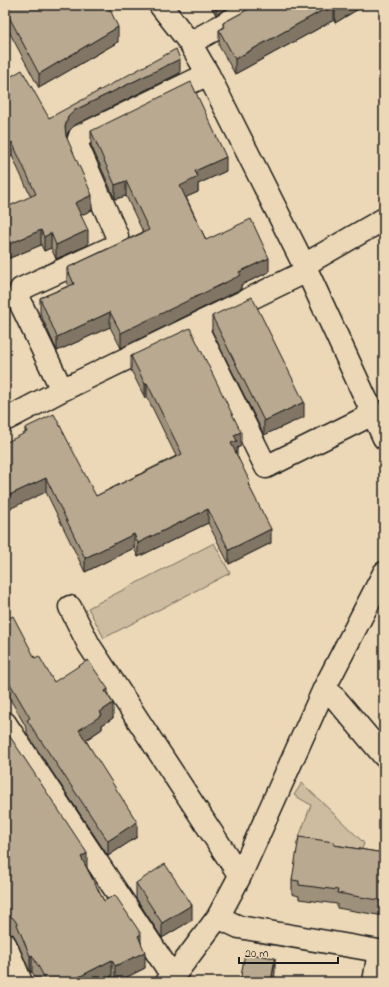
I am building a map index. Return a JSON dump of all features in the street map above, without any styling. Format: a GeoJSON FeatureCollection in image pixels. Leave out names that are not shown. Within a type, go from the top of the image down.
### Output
{"type":"FeatureCollection","features":[{"type":"Feature","properties":{"kind":"street"},"geometry":{"type":"LineString","coordinates":[[160,5],[190,43],[208,74],[305,268],[384,438]]}},
{"type":"Feature","properties":{"kind":"street"},"geometry":{"type":"LineString","coordinates":[[190,43],[259,5]]}},
{"type":"Feature","properties":{"kind":"street"},"geometry":{"type":"LineString","coordinates":[[62,390],[18,298],[21,289],[114,246],[117,236],[77,145],[80,136],[208,74]]}},
{"type":"Feature","properties":{"kind":"street"},"geometry":{"type":"LineString","coordinates":[[5,420],[62,390],[196,326],[305,268],[384,219]]}},
{"type":"Feature","properties":{"kind":"street"},"geometry":{"type":"LineString","coordinates":[[196,326],[266,467],[373,414]]}},
{"type":"Feature","properties":{"kind":"street"},"geometry":{"type":"LineString","coordinates":[[5,723],[170,979],[218,917],[240,876],[324,689],[384,573]]}},
{"type":"Feature","properties":{"kind":"street"},"geometry":{"type":"LineString","coordinates":[[70,607],[89,645],[240,876]]}},
{"type":"Feature","properties":{"kind":"street"},"geometry":{"type":"LineString","coordinates":[[324,689],[336,700],[384,756]]}},
{"type":"Feature","properties":{"kind":"street"},"geometry":{"type":"LineString","coordinates":[[218,917],[239,927],[379,951],[374,982]]}},
{"type":"Feature","properties":{"kind":"street"},"geometry":{"type":"LineString","coordinates":[[5,944],[21,982]]}},
{"type":"Feature","properties":{"kind":"shaded area"},"geometry":{"type":"Polygon","coordinates":[[[214,543],[230,573],[104,638],[88,608],[214,543]]]}},
{"type":"Feature","properties":{"kind":"shaded area"},"geometry":{"type":"Polygon","coordinates":[[[302,783],[364,843],[360,855],[296,845],[311,805],[294,795],[302,783]]]}},
{"type":"Feature","properties":{"kind":"building"},"geometry":{"type":"Polygon","coordinates":[[[5,5],[108,5],[118,27],[39,74],[5,9],[5,5]]]}},
{"type":"Feature","properties":{"kind":"building"},"geometry":{"type":"Polygon","coordinates":[[[256,5],[332,5],[235,59],[219,30],[225,27],[223,23],[256,5]]]}},
{"type":"Feature","properties":{"kind":"building"},"geometry":{"type":"Polygon","coordinates":[[[176,49],[180,59],[75,110],[68,117],[65,127],[66,136],[92,195],[75,203],[88,230],[56,245],[51,233],[44,237],[41,230],[5,246],[5,208],[36,194],[12,142],[9,144],[5,136],[5,80],[22,70],[49,118],[176,49]]]}},
{"type":"Feature","properties":{"kind":"building"},"geometry":{"type":"Polygon","coordinates":[[[191,82],[226,157],[195,171],[198,177],[180,186],[206,240],[251,219],[269,258],[239,272],[241,275],[121,333],[110,312],[57,337],[40,298],[74,284],[67,268],[149,230],[126,181],[115,185],[91,131],[191,82]]]}},
{"type":"Feature","properties":{"kind":"building"},"geometry":{"type":"Polygon","coordinates":[[[252,297],[304,402],[264,421],[212,316],[252,297]]]}},
{"type":"Feature","properties":{"kind":"building"},"geometry":{"type":"Polygon","coordinates":[[[190,328],[241,432],[234,435],[237,441],[231,443],[250,482],[248,484],[271,529],[229,550],[208,509],[138,543],[134,534],[85,558],[46,478],[5,497],[5,443],[27,432],[25,428],[54,414],[96,496],[182,454],[147,383],[145,384],[131,356],[190,328]]]}},
{"type":"Feature","properties":{"kind":"building"},"geometry":{"type":"Polygon","coordinates":[[[13,616],[35,658],[39,656],[54,682],[88,660],[108,689],[105,691],[113,703],[100,712],[102,715],[79,730],[137,822],[108,841],[27,720],[30,718],[5,675],[5,620],[13,616]]]}},
{"type":"Feature","properties":{"kind":"building"},"geometry":{"type":"Polygon","coordinates":[[[5,729],[87,853],[81,857],[104,901],[115,895],[141,934],[138,936],[145,952],[115,966],[112,960],[69,982],[47,982],[32,955],[30,956],[16,922],[13,918],[5,915],[5,729]]]}},
{"type":"Feature","properties":{"kind":"building"},"geometry":{"type":"Polygon","coordinates":[[[299,837],[334,842],[334,845],[384,853],[384,901],[337,893],[338,890],[299,885],[299,881],[292,880],[299,837]]]}},
{"type":"Feature","properties":{"kind":"building"},"geometry":{"type":"Polygon","coordinates":[[[165,864],[192,905],[162,923],[136,883],[165,864]]]}},
{"type":"Feature","properties":{"kind":"building"},"geometry":{"type":"Polygon","coordinates":[[[245,953],[275,958],[271,982],[240,982],[245,953]]]}}]}
